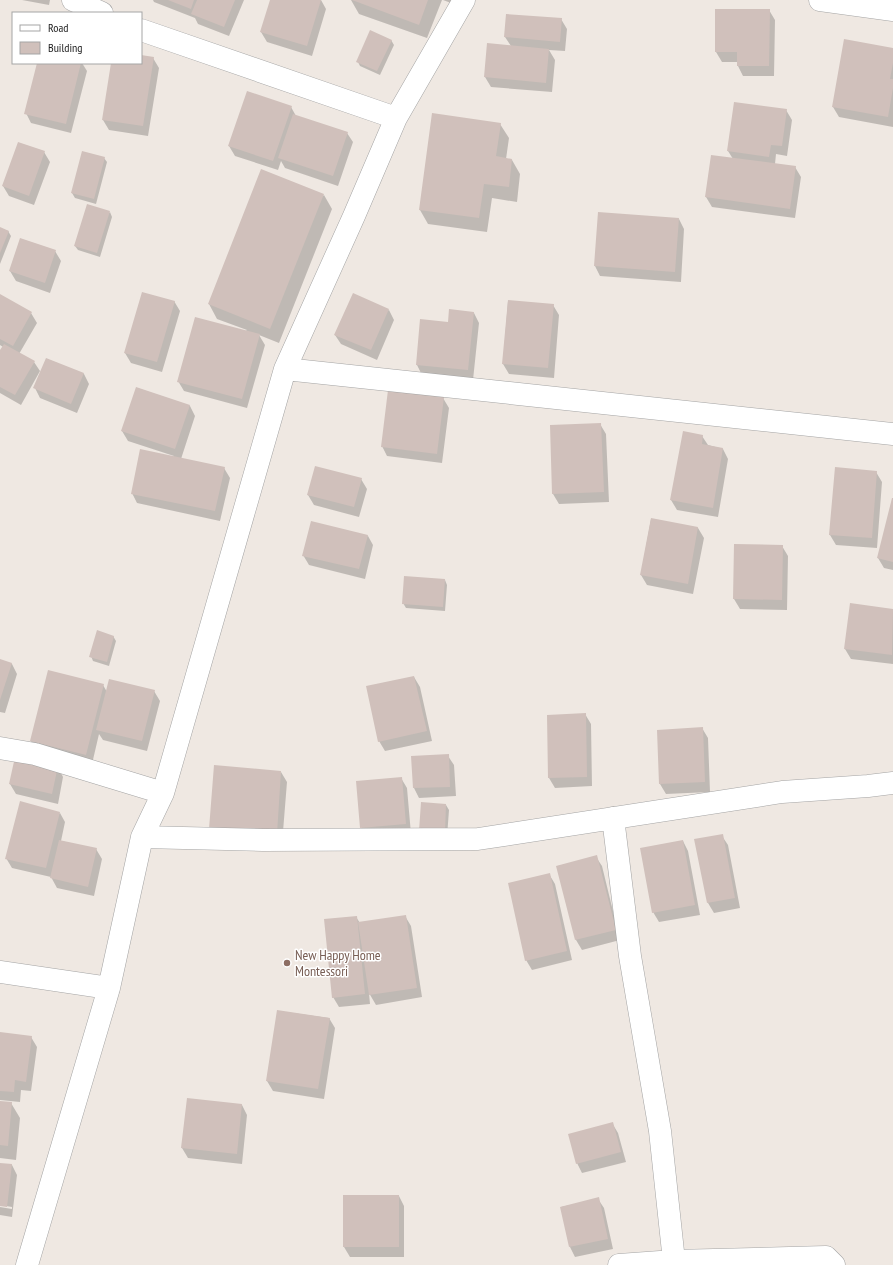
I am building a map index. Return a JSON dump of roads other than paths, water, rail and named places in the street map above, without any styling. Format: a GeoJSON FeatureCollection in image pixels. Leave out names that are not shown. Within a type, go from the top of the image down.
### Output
{"type":"FeatureCollection","features":[{"type":"Feature","properties":{"kind":"street"},"geometry":{"type":"LineString","coordinates":[[73,0],[100,12]]}},
{"type":"Feature","properties":{"kind":"street"},"geometry":{"type":"LineString","coordinates":[[27,1265],[109,988],[142,837],[163,793],[285,369],[396,118],[464,0]]}},
{"type":"Feature","properties":{"kind":"street"},"geometry":{"type":"LineString","coordinates":[[820,0],[893,10]]}},
{"type":"Feature","properties":{"kind":"street"},"geometry":{"type":"LineString","coordinates":[[142,30],[396,118]]}},
{"type":"Feature","properties":{"kind":"street"},"geometry":{"type":"LineString","coordinates":[[285,369],[893,434]]}},
{"type":"Feature","properties":{"kind":"street"},"geometry":{"type":"LineString","coordinates":[[0,748],[35,754],[163,793]]}},
{"type":"Feature","properties":{"kind":"street"},"geometry":{"type":"LineString","coordinates":[[142,837],[263,840],[478,839],[782,792],[893,783]]}},
{"type":"Feature","properties":{"kind":"street"},"geometry":{"type":"LineString","coordinates":[[613,818],[630,956],[660,1131],[674,1263]]}},
{"type":"Feature","properties":{"kind":"street"},"geometry":{"type":"LineString","coordinates":[[0,972],[109,988]]}},
{"type":"Feature","properties":{"kind":"street"},"geometry":{"type":"LineString","coordinates":[[619,1265],[826,1257],[834,1265]]}},
{"type":"Feature","properties":{"kind":"place","name":"New Happy Home Montessori"},"geometry":{"type":"Point","coordinates":[287,963]}}]}
